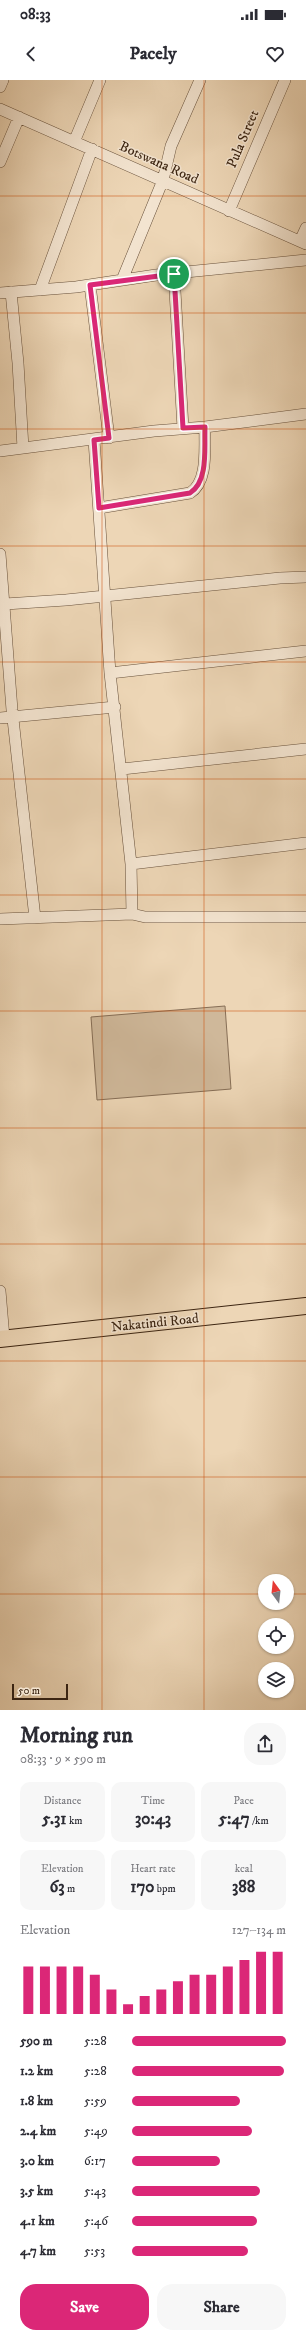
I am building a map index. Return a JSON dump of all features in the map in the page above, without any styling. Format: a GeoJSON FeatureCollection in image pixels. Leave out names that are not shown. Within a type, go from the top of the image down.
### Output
{"type":"FeatureCollection","features":[{"type":"Feature","properties":{"kind":"highway","name":"Nakatindi Road"},"geometry":{"type":"LineString","coordinates":[[2,1338],[306,1306]]}},
{"type":"Feature","properties":{"kind":"street"},"geometry":{"type":"LineString","coordinates":[[0,87],[3,80]]}},
{"type":"Feature","properties":{"kind":"street"},"geometry":{"type":"LineString","coordinates":[[74,142],[100,80]]}},
{"type":"Feature","properties":{"kind":"street"},"geometry":{"type":"LineString","coordinates":[[122,280],[163,180],[172,146],[200,80]]}},
{"type":"Feature","properties":{"kind":"street","name":"Pula Street"},"geometry":{"type":"LineString","coordinates":[[229,211],[285,80]]}},
{"type":"Feature","properties":{"kind":"street","name":"Botswana Road"},"geometry":{"type":"LineString","coordinates":[[0,109],[163,180],[229,211],[303,242]]}},
{"type":"Feature","properties":{"kind":"street"},"geometry":{"type":"LineString","coordinates":[[0,162],[19,117]]}},
{"type":"Feature","properties":{"kind":"street"},"geometry":{"type":"LineString","coordinates":[[40,290],[92,150]]}},
{"type":"Feature","properties":{"kind":"street"},"geometry":{"type":"LineString","coordinates":[[303,242],[306,228]]}},
{"type":"Feature","properties":{"kind":"street"},"geometry":{"type":"LineString","coordinates":[[23,448],[18,363],[6,292],[90,285],[122,280],[306,260]]}},
{"type":"Feature","properties":{"kind":"street"},"geometry":{"type":"LineString","coordinates":[[174,274],[183,428]]}},
{"type":"Feature","properties":{"kind":"street"},"geometry":{"type":"LineString","coordinates":[[90,285],[109,438]]}},
{"type":"Feature","properties":{"kind":"street"},"geometry":{"type":"LineString","coordinates":[[0,451],[306,414]]}},
{"type":"Feature","properties":{"kind":"street"},"geometry":{"type":"LineString","coordinates":[[99,508],[190,493],[196,489],[202,480],[205,427]]}},
{"type":"Feature","properties":{"kind":"street"},"geometry":{"type":"LineString","coordinates":[[94,440],[106,596],[110,673],[122,769],[131,864],[132,914]]}},
{"type":"Feature","properties":{"kind":"street"},"geometry":{"type":"LineString","coordinates":[[0,555],[13,717],[34,918]]}},
{"type":"Feature","properties":{"kind":"street"},"geometry":{"type":"LineString","coordinates":[[5,604],[106,596],[280,578],[306,577]]}},
{"type":"Feature","properties":{"kind":"street"},"geometry":{"type":"LineString","coordinates":[[110,673],[306,651]]}},
{"type":"Feature","properties":{"kind":"street"},"geometry":{"type":"LineString","coordinates":[[0,718],[115,707]]}},
{"type":"Feature","properties":{"kind":"street"},"geometry":{"type":"LineString","coordinates":[[122,769],[306,749]]}},
{"type":"Feature","properties":{"kind":"street"},"geometry":{"type":"LineString","coordinates":[[131,864],[306,843]]}},
{"type":"Feature","properties":{"kind":"street"},"geometry":{"type":"LineString","coordinates":[[0,919],[132,914],[158,917],[306,917]]}},
{"type":"Feature","properties":{"kind":"street"},"geometry":{"type":"LineString","coordinates":[[0,1291],[2,1338]]}},
{"type":"Feature","properties":{"kind":"shaded area"},"geometry":{"type":"Polygon","coordinates":[[[225,1006],[231,1089],[97,1100],[91,1017],[225,1006]]]}},
{"type":"Feature","properties":{"kind":"route"},"geometry":{"type":"LineString","coordinates":[[174,274],[183,428],[205,427],[202,480],[196,489],[190,493],[99,508],[94,440],[109,438],[90,285],[156,275],[174,274]]}}]}
